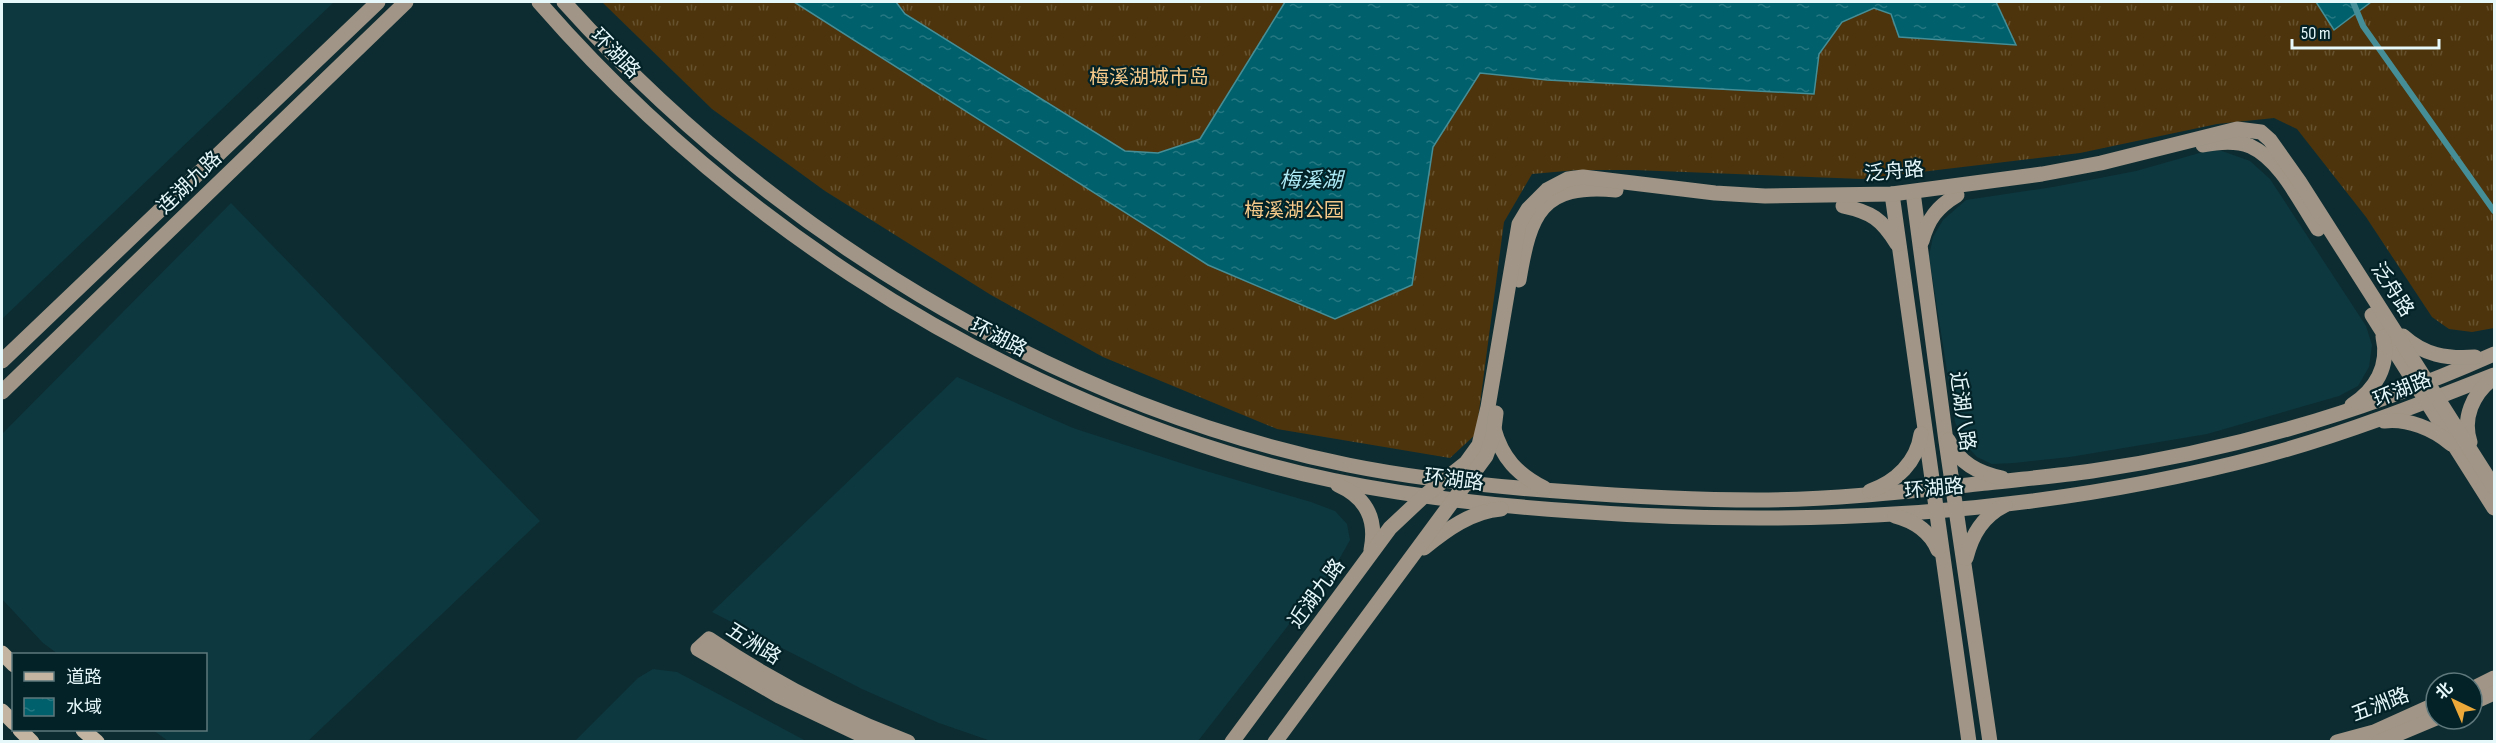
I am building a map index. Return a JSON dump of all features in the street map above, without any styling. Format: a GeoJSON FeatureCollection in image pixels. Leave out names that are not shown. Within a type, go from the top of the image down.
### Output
{"type":"FeatureCollection","features":[{"type":"Feature","properties":{"kind":"main road","name":"连湖九路"},"geometry":{"type":"LineString","coordinates":[[2,361],[378,2]]}},
{"type":"Feature","properties":{"kind":"main road","name":"连湖九路"},"geometry":{"type":"LineString","coordinates":[[2,392],[406,2]]}},
{"type":"Feature","properties":{"kind":"main road","name":"环湖路"},"geometry":{"type":"LineString","coordinates":[[539,2],[600,69],[709,169],[815,251],[910,313],[1016,369],[1124,416],[1229,454],[1325,478],[1423,497],[1521,508],[1706,519],[1769,519],[1956,508],[2095,490],[2261,456],[2373,423],[2494,376]]}},
{"type":"Feature","properties":{"kind":"main road","name":"环湖路"},"geometry":{"type":"LineString","coordinates":[[564,2],[630,72],[721,154],[826,234],[902,284],[964,320],[1024,352],[1130,398],[1169,412],[1295,452],[1421,478],[1646,498],[1760,500],[1932,490],[2090,471],[2150,461],[2284,431],[2341,413],[2492,355]]}},
{"type":"Feature","properties":{"kind":"main road","name":"泛舟路"},"geometry":{"type":"LineString","coordinates":[[1914,197],[2091,165],[2237,129],[2261,132],[2279,150],[2384,325]]}},
{"type":"Feature","properties":{"kind":"main road","name":"泛舟路"},"geometry":{"type":"LineString","coordinates":[[1467,483],[1486,456],[1494,427],[1529,231],[1536,217],[1554,198],[1579,188],[1726,202],[1843,206],[1893,199],[1957,195],[2067,179],[2205,144],[2237,143],[2250,146],[2282,174],[2432,400]]}},
{"type":"Feature","properties":{"kind":"main road","name":"泛舟路"},"geometry":{"type":"LineString","coordinates":[[1445,481],[1466,463],[1479,445],[1488,407],[1519,224],[1538,198],[1547,190],[1568,179],[1583,177],[1715,193],[1893,199]]}},
{"type":"Feature","properties":{"kind":"main road"},"geometry":{"type":"LineString","coordinates":[[1920,247],[1933,214],[1942,204],[1957,195]]}},
{"type":"Feature","properties":{"kind":"main road","name":"近湖八路"},"geometry":{"type":"LineString","coordinates":[[1914,197],[1945,433],[1990,741]]}},
{"type":"Feature","properties":{"kind":"main road"},"geometry":{"type":"LineString","coordinates":[[1893,199],[1969,741]]}},
{"type":"Feature","properties":{"kind":"main road"},"geometry":{"type":"LineString","coordinates":[[1843,206],[1865,210],[1877,219],[1888,230],[1899,248]]}},
{"type":"Feature","properties":{"kind":"main road"},"geometry":{"type":"LineString","coordinates":[[2384,325],[2429,354],[2445,357],[2492,355]]}},
{"type":"Feature","properties":{"kind":"main road"},"geometry":{"type":"LineString","coordinates":[[2341,413],[2362,399],[2375,383],[2384,366],[2386,352],[2384,325]]}},
{"type":"Feature","properties":{"kind":"main road"},"geometry":{"type":"LineString","coordinates":[[2475,457],[2468,437],[2467,423],[2470,409],[2476,396],[2494,376]]}},
{"type":"Feature","properties":{"kind":"main road"},"geometry":{"type":"LineString","coordinates":[[2432,400],[2458,452],[2494,508]]}},
{"type":"Feature","properties":{"kind":"main road"},"geometry":{"type":"LineString","coordinates":[[2432,400],[2475,457],[2494,488]]}},
{"type":"Feature","properties":{"kind":"main road"},"geometry":{"type":"LineString","coordinates":[[2373,423],[2391,420],[2424,428],[2438,434],[2458,452]]}},
{"type":"Feature","properties":{"kind":"main road"},"geometry":{"type":"LineString","coordinates":[[1862,494],[1883,486],[1911,462],[1919,447],[1923,422]]}},
{"type":"Feature","properties":{"kind":"main road"},"geometry":{"type":"LineString","coordinates":[[1494,427],[1504,455],[1513,467],[1527,479],[1550,490]]}},
{"type":"Feature","properties":{"kind":"main road"},"geometry":{"type":"LineString","coordinates":[[1945,433],[1951,446],[1971,467],[1988,475],[2010,480]]}},
{"type":"Feature","properties":{"kind":"main road"},"geometry":{"type":"LineString","coordinates":[[1421,478],[1442,473],[1457,465],[1479,445]]}},
{"type":"Feature","properties":{"kind":"main road"},"geometry":{"type":"LineString","coordinates":[[1325,478],[1348,490],[1372,518],[1374,534],[1370,555]]}},
{"type":"Feature","properties":{"kind":"main road","name":"近湖九路"},"geometry":{"type":"LineString","coordinates":[[1232,741],[1390,528],[1423,497],[1445,481]]}},
{"type":"Feature","properties":{"kind":"main road"},"geometry":{"type":"LineString","coordinates":[[1275,741],[1467,483]]}},
{"type":"Feature","properties":{"kind":"main road"},"geometry":{"type":"LineString","coordinates":[[1965,564],[1970,544],[1978,528],[1997,509],[2012,501]]}},
{"type":"Feature","properties":{"kind":"main road"},"geometry":{"type":"LineString","coordinates":[[1400,571],[1446,531],[1471,516],[1494,510],[1521,508]]}},
{"type":"Feature","properties":{"kind":"main road"},"geometry":{"type":"LineString","coordinates":[[1871,513],[1896,516],[1913,522],[1925,531],[1935,544],[1942,561]]}},
{"type":"Feature","properties":{"kind":"main road","name":"五洲路"},"geometry":{"type":"LineString","coordinates":[[876,741],[779,696],[698,649],[709,639],[751,668],[796,693],[908,741]]}},
{"type":"Feature","properties":{"kind":"main road","name":"五洲路"},"geometry":{"type":"LineString","coordinates":[[2337,741],[2373,732],[2424,709]]}},
{"type":"Feature","properties":{"kind":"main road","name":"五洲路"},"geometry":{"type":"LineString","coordinates":[[2379,741],[2424,723]]}},
{"type":"Feature","properties":{"kind":"main road"},"geometry":{"type":"LineString","coordinates":[[85,731],[97,741]]}},
{"type":"Feature","properties":{"kind":"shaded area"},"geometry":{"type":"Polygon","coordinates":[[[2,2],[334,2],[2,319],[2,2]]]}},
{"type":"Feature","properties":{"kind":"shaded area"},"geometry":{"type":"Polygon","coordinates":[[[2210,150],[2222,151],[2250,161],[2270,179],[2366,326],[2372,345],[2369,367],[2358,386],[2339,396],[2207,434],[2070,457],[2014,463],[1992,464],[1977,457],[1964,443],[1955,422],[1929,256],[1933,237],[1943,220],[1966,200],[2053,187],[2136,171],[2210,150]]]}},
{"type":"Feature","properties":{"kind":"shaded area"},"geometry":{"type":"Polygon","coordinates":[[[231,203],[540,521],[308,741],[168,741],[154,731],[207,731],[207,653],[57,653],[43,643],[2,599],[2,434],[231,203]]]}},
{"type":"Feature","properties":{"kind":"shaded area"},"geometry":{"type":"Polygon","coordinates":[[[957,377],[1073,428],[1335,511],[1347,524],[1350,540],[1337,563],[1198,741],[991,741],[939,723],[862,689],[712,612],[957,377]]]}},
{"type":"Feature","properties":{"kind":"shaded area"},"geometry":{"type":"Polygon","coordinates":[[[653,669],[677,672],[806,741],[575,741],[638,678],[653,669]]]}},
{"type":"Feature","properties":{"kind":"green space","name":"梅溪湖公园"},"geometry":{"type":"Polygon","coordinates":[[[602,2],[2494,2],[2494,328],[2472,332],[2449,329],[2432,317],[2366,217],[2297,129],[2274,118],[2217,124],[2080,153],[1862,179],[1577,170],[1532,174],[1504,222],[1476,434],[1450,458],[1277,429],[1103,357],[991,295],[825,191],[712,109],[602,2]]]}},
{"type":"Feature","properties":{"kind":"water","name":"梅溪湖"},"geometry":{"type":"Polygon","coordinates":[[[794,2],[896,2],[905,14],[1125,151],[1158,153],[1200,139],[1285,2],[1996,2],[2016,45],[1899,37],[1891,14],[1874,8],[1842,22],[1819,54],[1814,94],[1547,80],[1480,73],[1433,147],[1412,285],[1335,319],[1208,265],[794,2]]]}},
{"type":"Feature","properties":{"kind":"water"},"geometry":{"type":"Polygon","coordinates":[[[2316,2],[2371,2],[2334,30],[2316,2]]]}},
{"type":"Feature","properties":{"kind":"waterway"},"geometry":{"type":"LineString","coordinates":[[2353,2],[2363,26],[2494,211]]}},
{"type":"Feature","properties":{"kind":"park label","name":"梅溪湖城市岛"},"geometry":{"type":"Point","coordinates":[1149,77]}}]}
